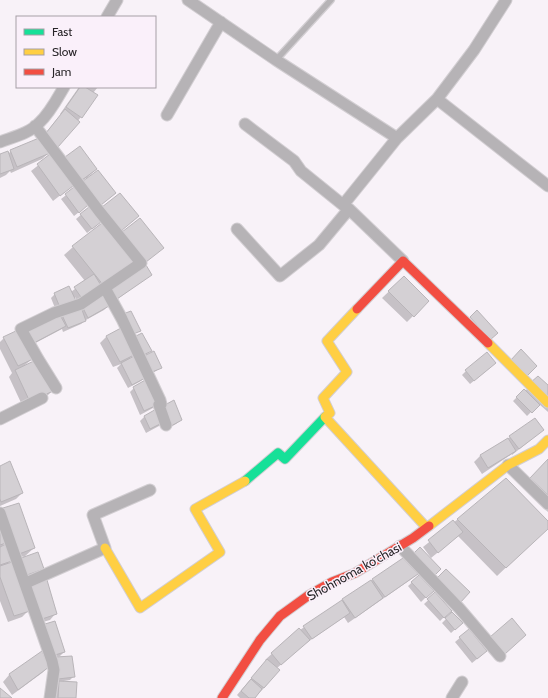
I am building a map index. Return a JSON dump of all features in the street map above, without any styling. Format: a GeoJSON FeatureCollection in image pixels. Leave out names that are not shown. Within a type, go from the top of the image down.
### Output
{"type":"FeatureCollection","features":[{"type":"Feature","properties":{"kind":"street"},"geometry":{"type":"LineString","coordinates":[[107,16],[117,0]]}},
{"type":"Feature","properties":{"kind":"street"},"geometry":{"type":"LineString","coordinates":[[188,0],[276,60],[397,138]]}},
{"type":"Feature","properties":{"kind":"street"},"geometry":{"type":"LineString","coordinates":[[237,229],[280,276],[319,245],[397,138],[437,99],[474,50],[506,0]]}},
{"type":"Feature","properties":{"kind":"street"},"geometry":{"type":"LineString","coordinates":[[167,115],[221,22]]}},
{"type":"Feature","properties":{"kind":"street"},"geometry":{"type":"LineString","coordinates":[[0,142],[26,132],[38,124],[48,113],[63,88]]}},
{"type":"Feature","properties":{"kind":"street"},"geometry":{"type":"LineString","coordinates":[[437,99],[548,186]]}},
{"type":"Feature","properties":{"kind":"street"},"geometry":{"type":"LineString","coordinates":[[245,124],[294,161],[301,171],[346,207],[461,316],[548,403]]}},
{"type":"Feature","properties":{"kind":"street"},"geometry":{"type":"LineString","coordinates":[[35,126],[99,211],[141,263],[81,304],[54,313],[21,329],[56,388]]}},
{"type":"Feature","properties":{"kind":"street"},"geometry":{"type":"LineString","coordinates":[[150,490],[93,515],[105,548],[140,608],[220,552],[195,509],[248,479],[278,453],[285,460],[330,413],[323,398],[347,372],[327,341],[403,261]]}},
{"type":"Feature","properties":{"kind":"street"},"geometry":{"type":"LineString","coordinates":[[105,288],[122,319],[160,400],[161,404],[159,406],[166,425]]}},
{"type":"Feature","properties":{"kind":"street"},"geometry":{"type":"LineString","coordinates":[[0,419],[42,398]]}},
{"type":"Feature","properties":{"kind":"street"},"geometry":{"type":"LineString","coordinates":[[325,417],[426,527]]}},
{"type":"Feature","properties":{"kind":"street","name":"Shohnoma ko'chasi"},"geometry":{"type":"LineString","coordinates":[[222,698],[260,640],[280,616],[309,595],[332,582],[355,573],[413,538],[508,465],[539,449],[548,440]]}},
{"type":"Feature","properties":{"kind":"street"},"geometry":{"type":"LineString","coordinates":[[508,465],[548,504]]}},
{"type":"Feature","properties":{"kind":"street"},"geometry":{"type":"LineString","coordinates":[[0,513],[26,583],[52,661],[54,670],[50,698]]}},
{"type":"Feature","properties":{"kind":"street"},"geometry":{"type":"LineString","coordinates":[[400,546],[459,608],[500,656]]}},
{"type":"Feature","properties":{"kind":"street"},"geometry":{"type":"LineString","coordinates":[[26,583],[105,548]]}},
{"type":"Feature","properties":{"kind":"street"},"geometry":{"type":"LineString","coordinates":[[452,698],[462,682]]}},
{"type":"Feature","properties":{"kind":"lane"},"geometry":{"type":"LineString","coordinates":[[276,60],[331,0]]}},
{"type":"Feature","properties":{"kind":"building"},"geometry":{"type":"Polygon","coordinates":[[[79,88],[87,88],[98,95],[82,118],[66,107],[79,88]]]}},
{"type":"Feature","properties":{"kind":"building"},"geometry":{"type":"Polygon","coordinates":[[[65,109],[80,122],[58,147],[46,133],[65,109]]]}},
{"type":"Feature","properties":{"kind":"building"},"geometry":{"type":"Polygon","coordinates":[[[39,138],[50,153],[17,167],[10,150],[39,138]]]}},
{"type":"Feature","properties":{"kind":"building"},"geometry":{"type":"Polygon","coordinates":[[[80,146],[97,169],[82,180],[65,157],[80,146]]]}},
{"type":"Feature","properties":{"kind":"building"},"geometry":{"type":"Polygon","coordinates":[[[8,151],[14,169],[0,174],[0,154],[8,151]]]}},
{"type":"Feature","properties":{"kind":"building"},"geometry":{"type":"Polygon","coordinates":[[[50,154],[73,186],[60,196],[37,164],[50,154]]]}},
{"type":"Feature","properties":{"kind":"building"},"geometry":{"type":"Polygon","coordinates":[[[98,170],[116,193],[101,205],[83,181],[98,170]]]}},
{"type":"Feature","properties":{"kind":"building"},"geometry":{"type":"Polygon","coordinates":[[[74,187],[88,205],[79,213],[65,194],[74,187]]]}},
{"type":"Feature","properties":{"kind":"building"},"geometry":{"type":"Polygon","coordinates":[[[120,193],[139,216],[121,231],[102,207],[120,193]]]}},
{"type":"Feature","properties":{"kind":"building"},"geometry":{"type":"Polygon","coordinates":[[[89,207],[101,222],[92,229],[80,214],[89,207]]]}},
{"type":"Feature","properties":{"kind":"building"},"geometry":{"type":"Polygon","coordinates":[[[140,218],[164,248],[146,262],[122,232],[140,218]]]}},
{"type":"Feature","properties":{"kind":"building"},"geometry":{"type":"Polygon","coordinates":[[[102,223],[133,262],[104,286],[72,246],[102,223]]]}},
{"type":"Feature","properties":{"kind":"building"},"geometry":{"type":"Polygon","coordinates":[[[146,265],[152,275],[117,299],[111,289],[146,265]]]}},
{"type":"Feature","properties":{"kind":"building"},"geometry":{"type":"Polygon","coordinates":[[[94,274],[102,287],[83,300],[74,287],[94,274]]]}},
{"type":"Feature","properties":{"kind":"building"},"geometry":{"type":"Polygon","coordinates":[[[404,276],[429,301],[414,317],[388,291],[404,276]]]}},
{"type":"Feature","properties":{"kind":"building"},"geometry":{"type":"Polygon","coordinates":[[[69,286],[77,303],[61,310],[54,293],[69,286]]]}},
{"type":"Feature","properties":{"kind":"building"},"geometry":{"type":"Polygon","coordinates":[[[103,294],[109,306],[88,318],[82,306],[103,294]]]}},
{"type":"Feature","properties":{"kind":"building"},"geometry":{"type":"Polygon","coordinates":[[[81,307],[86,321],[68,328],[62,315],[81,307]]]}},
{"type":"Feature","properties":{"kind":"building"},"geometry":{"type":"Polygon","coordinates":[[[477,310],[498,333],[490,340],[470,317],[477,310]]]}},
{"type":"Feature","properties":{"kind":"building"},"geometry":{"type":"Polygon","coordinates":[[[131,311],[141,331],[133,334],[123,314],[131,311]]]}},
{"type":"Feature","properties":{"kind":"building"},"geometry":{"type":"Polygon","coordinates":[[[60,315],[66,326],[32,344],[26,332],[60,315]]]}},
{"type":"Feature","properties":{"kind":"building"},"geometry":{"type":"Polygon","coordinates":[[[121,328],[136,354],[120,362],[106,336],[121,328]]]}},
{"type":"Feature","properties":{"kind":"building"},"geometry":{"type":"Polygon","coordinates":[[[18,330],[33,359],[18,366],[3,337],[18,330]]]}},
{"type":"Feature","properties":{"kind":"building"},"geometry":{"type":"Polygon","coordinates":[[[142,333],[152,351],[143,355],[134,337],[142,333]]]}},
{"type":"Feature","properties":{"kind":"building"},"geometry":{"type":"Polygon","coordinates":[[[521,349],[537,366],[526,377],[510,361],[521,349]]]}},
{"type":"Feature","properties":{"kind":"building"},"geometry":{"type":"Polygon","coordinates":[[[154,351],[162,368],[152,372],[144,356],[154,351]]]}},
{"type":"Feature","properties":{"kind":"building"},"geometry":{"type":"Polygon","coordinates":[[[487,352],[496,363],[474,381],[465,370],[487,352]]]}},
{"type":"Feature","properties":{"kind":"building"},"geometry":{"type":"Polygon","coordinates":[[[136,355],[147,377],[132,385],[121,363],[136,355]]]}},
{"type":"Feature","properties":{"kind":"building"},"geometry":{"type":"Polygon","coordinates":[[[38,359],[53,391],[30,402],[15,370],[38,359]]]}},
{"type":"Feature","properties":{"kind":"building"},"geometry":{"type":"Polygon","coordinates":[[[538,376],[548,385],[548,400],[530,383],[538,376]]]}},
{"type":"Feature","properties":{"kind":"building"},"geometry":{"type":"Polygon","coordinates":[[[147,379],[159,404],[144,411],[133,387],[147,379]]]}},
{"type":"Feature","properties":{"kind":"building"},"geometry":{"type":"Polygon","coordinates":[[[524,389],[540,405],[532,413],[516,397],[524,389]]]}},
{"type":"Feature","properties":{"kind":"building"},"geometry":{"type":"Polygon","coordinates":[[[174,400],[182,420],[171,426],[163,406],[174,400]]]}},
{"type":"Feature","properties":{"kind":"building"},"geometry":{"type":"Polygon","coordinates":[[[158,408],[164,422],[150,429],[144,416],[158,408]]]}},
{"type":"Feature","properties":{"kind":"building"},"geometry":{"type":"Polygon","coordinates":[[[535,418],[544,430],[519,449],[509,436],[535,418]]]}},
{"type":"Feature","properties":{"kind":"building"},"geometry":{"type":"Polygon","coordinates":[[[508,438],[516,451],[488,468],[480,455],[508,438]]]}},
{"type":"Feature","properties":{"kind":"building"},"geometry":{"type":"Polygon","coordinates":[[[548,459],[548,495],[530,478],[548,459]]]}},
{"type":"Feature","properties":{"kind":"building"},"geometry":{"type":"Polygon","coordinates":[[[10,461],[23,493],[1,502],[0,466],[10,461]]]}},
{"type":"Feature","properties":{"kind":"building"},"geometry":{"type":"Polygon","coordinates":[[[506,478],[548,521],[548,529],[506,568],[457,519],[506,478]]]}},
{"type":"Feature","properties":{"kind":"building"},"geometry":{"type":"Polygon","coordinates":[[[19,503],[35,548],[19,554],[3,508],[19,503]]]}},
{"type":"Feature","properties":{"kind":"building"},"geometry":{"type":"Polygon","coordinates":[[[453,520],[463,532],[438,553],[428,540],[453,520]]]}},
{"type":"Feature","properties":{"kind":"building"},"geometry":{"type":"Polygon","coordinates":[[[0,528],[6,543],[0,545],[0,528]]]}},
{"type":"Feature","properties":{"kind":"building"},"geometry":{"type":"Polygon","coordinates":[[[6,544],[12,561],[0,565],[0,547],[6,544]]]}},
{"type":"Feature","properties":{"kind":"building"},"geometry":{"type":"Polygon","coordinates":[[[420,547],[441,569],[434,576],[413,554],[420,547]]]}},
{"type":"Feature","properties":{"kind":"building"},"geometry":{"type":"Polygon","coordinates":[[[38,552],[44,569],[27,575],[21,558],[38,552]]]}},
{"type":"Feature","properties":{"kind":"building"},"geometry":{"type":"Polygon","coordinates":[[[403,558],[418,574],[385,597],[372,579],[403,558]]]}},
{"type":"Feature","properties":{"kind":"building"},"geometry":{"type":"Polygon","coordinates":[[[12,562],[30,611],[14,616],[0,577],[0,566],[12,562]]]}},
{"type":"Feature","properties":{"kind":"building"},"geometry":{"type":"Polygon","coordinates":[[[446,569],[470,592],[460,603],[436,579],[446,569]]]}},
{"type":"Feature","properties":{"kind":"building"},"geometry":{"type":"Polygon","coordinates":[[[419,575],[434,591],[426,598],[411,582],[419,575]]]}},
{"type":"Feature","properties":{"kind":"building"},"geometry":{"type":"Polygon","coordinates":[[[47,580],[57,614],[42,619],[31,585],[47,580]]]}},
{"type":"Feature","properties":{"kind":"building"},"geometry":{"type":"Polygon","coordinates":[[[371,580],[383,598],[355,618],[342,599],[371,580]]]}},
{"type":"Feature","properties":{"kind":"building"},"geometry":{"type":"Polygon","coordinates":[[[435,592],[452,611],[444,618],[427,599],[435,592]]]}},
{"type":"Feature","properties":{"kind":"building"},"geometry":{"type":"Polygon","coordinates":[[[342,600],[350,613],[312,639],[303,626],[342,600]]]}},
{"type":"Feature","properties":{"kind":"building"},"geometry":{"type":"Polygon","coordinates":[[[452,612],[463,623],[455,630],[445,618],[452,612]]]}},
{"type":"Feature","properties":{"kind":"building"},"geometry":{"type":"Polygon","coordinates":[[[512,618],[526,635],[505,654],[490,637],[512,618]]]}},
{"type":"Feature","properties":{"kind":"building"},"geometry":{"type":"Polygon","coordinates":[[[55,621],[65,652],[55,655],[45,624],[55,621]]]}},
{"type":"Feature","properties":{"kind":"building"},"geometry":{"type":"Polygon","coordinates":[[[299,628],[310,640],[281,665],[271,653],[299,628]]]}},
{"type":"Feature","properties":{"kind":"building"},"geometry":{"type":"Polygon","coordinates":[[[469,629],[487,651],[477,659],[459,637],[469,629]]]}},
{"type":"Feature","properties":{"kind":"building"},"geometry":{"type":"Polygon","coordinates":[[[42,651],[49,667],[18,690],[9,674],[42,651]]]}},
{"type":"Feature","properties":{"kind":"building"},"geometry":{"type":"Polygon","coordinates":[[[72,656],[75,677],[58,679],[56,657],[72,656]]]}},
{"type":"Feature","properties":{"kind":"building"},"geometry":{"type":"Polygon","coordinates":[[[267,659],[280,670],[264,688],[251,678],[267,659]]]}},
{"type":"Feature","properties":{"kind":"building"},"geometry":{"type":"Polygon","coordinates":[[[251,679],[262,689],[255,698],[249,698],[241,691],[251,679]]]}},
{"type":"Feature","properties":{"kind":"building"},"geometry":{"type":"Polygon","coordinates":[[[59,681],[77,682],[76,698],[58,698],[59,681]]]}},
{"type":"Feature","properties":{"kind":"building"},"geometry":{"type":"Polygon","coordinates":[[[0,688],[12,698],[0,698],[0,688]]]}},
{"type":"Feature","properties":{"kind":"traffic: fast"},"geometry":{"type":"LineString","coordinates":[[245,481],[278,453],[285,459],[325,417]]}},
{"type":"Feature","properties":{"kind":"traffic: slow"},"geometry":{"type":"LineString","coordinates":[[357,309],[327,341],[347,372],[323,398],[330,413],[325,417],[426,527]]}},
{"type":"Feature","properties":{"kind":"traffic: slow"},"geometry":{"type":"LineString","coordinates":[[488,343],[548,403]]}},
{"type":"Feature","properties":{"kind":"traffic: slow"},"geometry":{"type":"LineString","coordinates":[[429,526],[508,465],[539,449],[548,440]]}},
{"type":"Feature","properties":{"kind":"traffic: slow"},"geometry":{"type":"LineString","coordinates":[[105,548],[140,608],[220,552],[195,509],[245,481]]}},
{"type":"Feature","properties":{"kind":"traffic: jam"},"geometry":{"type":"LineString","coordinates":[[357,309],[403,261],[488,343]]}},
{"type":"Feature","properties":{"kind":"traffic: jam"},"geometry":{"type":"LineString","coordinates":[[222,698],[260,640],[280,616],[309,595],[332,582],[355,573],[413,538],[429,526]]}}]}
